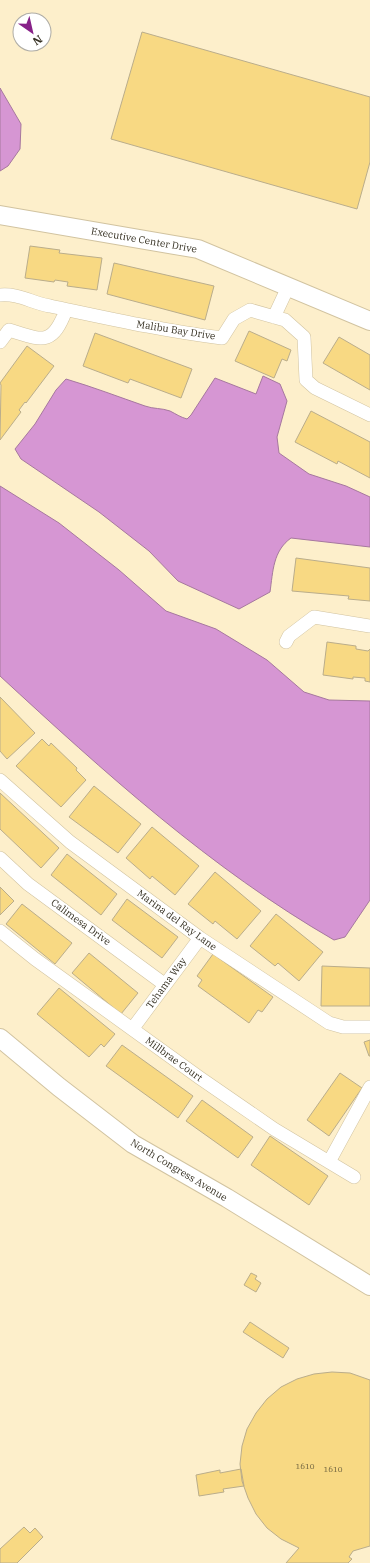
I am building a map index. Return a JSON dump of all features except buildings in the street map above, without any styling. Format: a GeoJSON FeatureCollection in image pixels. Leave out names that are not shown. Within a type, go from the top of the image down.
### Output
{"type":"FeatureCollection","features":[{"type":"Feature","properties":{"kind":"street","name":"Executive Center Drive"},"geometry":{"type":"LineString","coordinates":[[0,215],[198,249],[370,321]]}},
{"type":"Feature","properties":{"kind":"street"},"geometry":{"type":"LineString","coordinates":[[274,317],[288,287]]}},
{"type":"Feature","properties":{"kind":"street","name":"Malibu Bay Drive"},"geometry":{"type":"LineString","coordinates":[[0,295],[11,294],[43,305],[179,333],[222,338],[234,319],[250,310],[285,320],[304,337],[306,380],[315,388],[370,415]]}},
{"type":"Feature","properties":{"kind":"street"},"geometry":{"type":"LineString","coordinates":[[0,342],[9,330],[33,337],[46,338],[60,327],[66,310]]}},
{"type":"Feature","properties":{"kind":"street"},"geometry":{"type":"LineString","coordinates":[[286,642],[289,636],[314,617],[370,626]]}},
{"type":"Feature","properties":{"kind":"street","name":"Marina del Ray Lane"},"geometry":{"type":"LineString","coordinates":[[0,780],[70,842],[200,938],[329,1023],[343,1027],[370,1027]]}},
{"type":"Feature","properties":{"kind":"street","name":"Calimesa Drive"},"geometry":{"type":"LineString","coordinates":[[0,858],[28,884],[164,984]]}},
{"type":"Feature","properties":{"kind":"street","name":"Millbrae Court"},"geometry":{"type":"LineString","coordinates":[[0,931],[35,959],[133,1028],[200,1078],[262,1120],[354,1177]]}},
{"type":"Feature","properties":{"kind":"street","name":"Tehama Way"},"geometry":{"type":"LineString","coordinates":[[133,1028],[164,984],[200,938]]}},
{"type":"Feature","properties":{"kind":"street","name":"North Congress Avenue"},"geometry":{"type":"LineString","coordinates":[[0,1038],[59,1087],[133,1144],[227,1198],[370,1286]]}},
{"type":"Feature","properties":{"kind":"street"},"geometry":{"type":"LineString","coordinates":[[329,1162],[370,1087]]}},
{"type":"Feature","properties":{"kind":"shaded area"},"geometry":{"type":"Polygon","coordinates":[[[0,88],[21,124],[20,149],[8,166],[0,171],[0,88]]]}},
{"type":"Feature","properties":{"kind":"shaded area"},"geometry":{"type":"Polygon","coordinates":[[[263,376],[280,384],[287,401],[277,437],[279,453],[309,474],[346,486],[370,497],[370,547],[291,538],[285,543],[277,555],[273,569],[270,592],[239,609],[178,581],[149,551],[99,512],[21,459],[15,449],[35,424],[56,390],[66,379],[148,407],[164,409],[187,419],[215,378],[256,394],[263,376]]]}},
{"type":"Feature","properties":{"kind":"shaded area"},"geometry":{"type":"Polygon","coordinates":[[[0,486],[59,523],[119,570],[166,611],[216,629],[267,660],[304,692],[329,700],[370,701],[370,900],[345,937],[334,940],[289,912],[202,851],[119,783],[0,676],[0,486]]]}}]}
